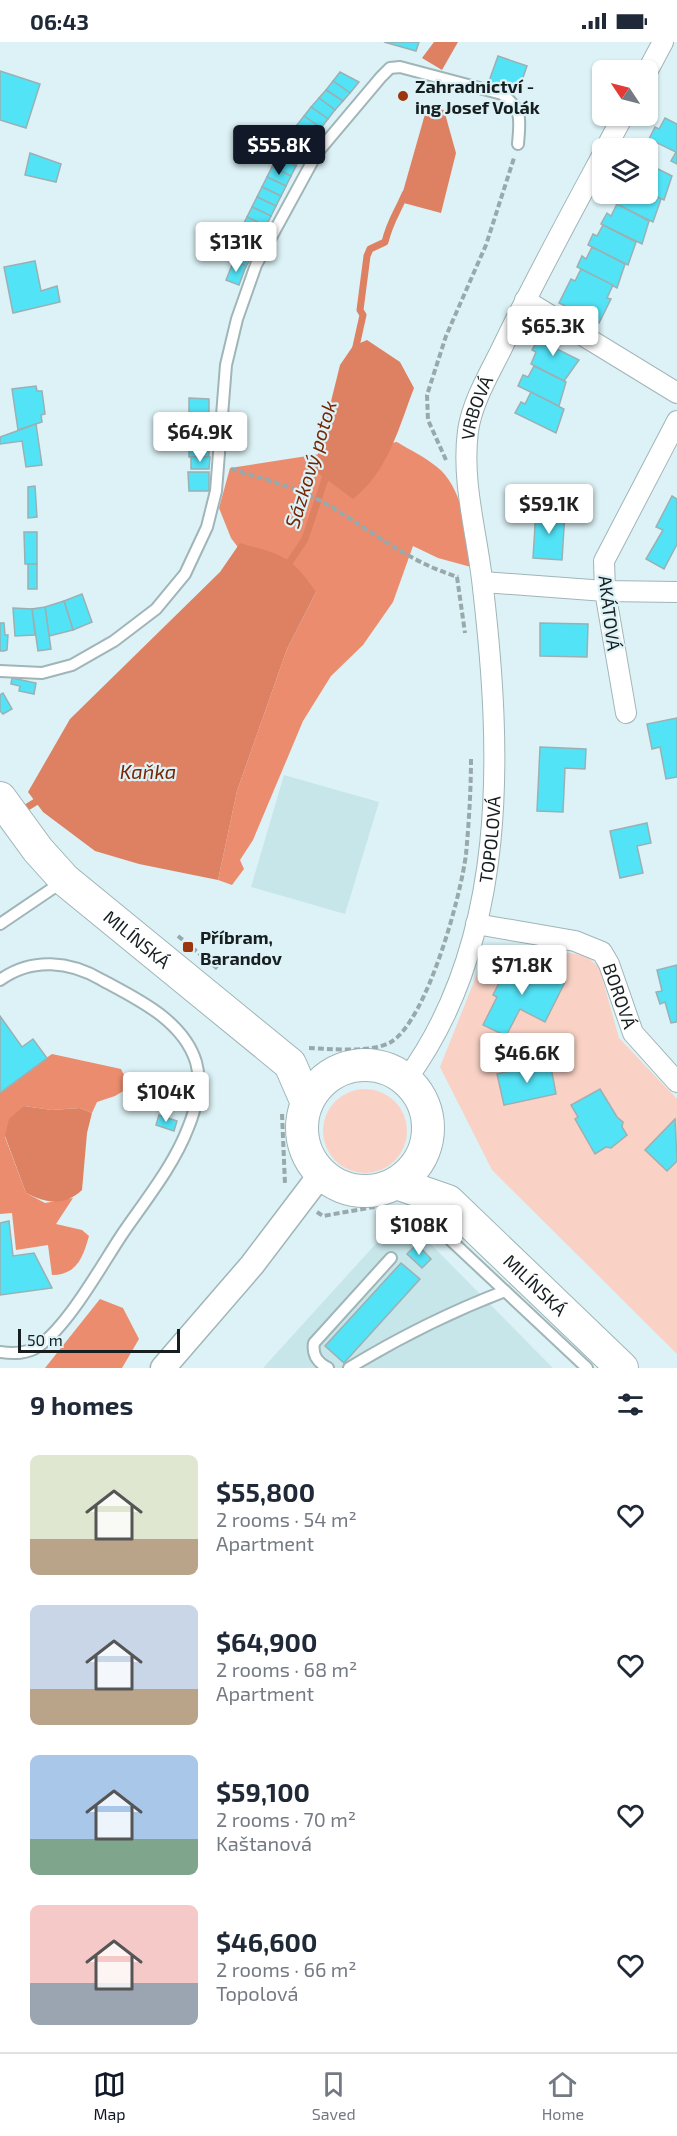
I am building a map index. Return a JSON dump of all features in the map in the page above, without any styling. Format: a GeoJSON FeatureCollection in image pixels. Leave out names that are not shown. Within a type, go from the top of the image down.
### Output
{"type":"FeatureCollection","features":[{"type":"Feature","properties":{"kind":"main road","name":"MILÍNSKÁ"},"geometry":{"type":"LineString","coordinates":[[0,798],[65,880],[290,1064],[308,1104]]}},
{"type":"Feature","properties":{"kind":"main road","name":"MILÍNSKÁ"},"geometry":{"type":"LineString","coordinates":[[290,1064],[340,1071],[357,1066],[375,1066],[392,1071],[406,1080],[418,1094],[426,1109],[429,1127],[420,1160],[410,1173],[396,1184],[436,1209],[622,1368]]}},
{"type":"Feature","properties":{"kind":"main road"},"geometry":{"type":"LineString","coordinates":[[340,1071],[326,1079],[308,1104],[302,1122],[303,1141],[310,1159],[321,1174],[338,1185],[357,1191],[377,1190],[396,1184]]}},
{"type":"Feature","properties":{"kind":"main road","name":"MILÍNSKÁ"},"geometry":{"type":"LineString","coordinates":[[426,1144],[436,1209]]}},
{"type":"Feature","properties":{"kind":"street"},"geometry":{"type":"LineString","coordinates":[[653,60],[663,42]]}},
{"type":"Feature","properties":{"kind":"street","name":"VRBOVÁ"},"geometry":{"type":"LineString","coordinates":[[483,582],[466,455],[468,430],[474,406],[525,300],[592,175]]}},
{"type":"Feature","properties":{"kind":"street"},"geometry":{"type":"LineString","coordinates":[[525,300],[677,393]]}},
{"type":"Feature","properties":{"kind":"street","name":"AKÁTOVÁ"},"geometry":{"type":"LineString","coordinates":[[626,713],[604,591],[604,561],[677,421]]}},
{"type":"Feature","properties":{"kind":"street"},"geometry":{"type":"LineString","coordinates":[[483,582],[604,591],[677,592]]}},
{"type":"Feature","properties":{"kind":"street","name":"TOPOLOVÁ"},"geometry":{"type":"LineString","coordinates":[[406,1080],[425,1055],[453,998],[476,924],[490,848],[496,754],[493,674],[483,582]]}},
{"type":"Feature","properties":{"kind":"street","name":"BOROVÁ"},"geometry":{"type":"LineString","coordinates":[[476,924],[575,941],[602,952],[609,964],[633,1034],[677,1082]]}},
{"type":"Feature","properties":{"kind":"street"},"geometry":{"type":"LineString","coordinates":[[163,1368],[252,1265],[321,1174]]}},
{"type":"Feature","properties":{"kind":"lane"},"geometry":{"type":"LineString","coordinates":[[0,671],[42,673],[72,665],[114,642],[156,609],[185,574],[207,527],[216,491],[226,365],[237,319],[256,265],[317,153],[381,77],[390,68],[400,67],[502,94],[514,103],[520,117],[518,144]]}},
{"type":"Feature","properties":{"kind":"lane"},"geometry":{"type":"LineString","coordinates":[[0,924],[65,880]]}},
{"type":"Feature","properties":{"kind":"lane"},"geometry":{"type":"LineString","coordinates":[[0,980],[33,965],[59,964],[81,967],[149,1006],[176,1029],[189,1044],[197,1063],[198,1085],[195,1106],[178,1151],[69,1314],[39,1346],[18,1354],[0,1352]]}},
{"type":"Feature","properties":{"kind":"lane"},"geometry":{"type":"LineString","coordinates":[[436,1209],[505,1291],[587,1368]]}},
{"type":"Feature","properties":{"kind":"lane"},"geometry":{"type":"LineString","coordinates":[[328,1368],[318,1361],[313,1352],[314,1343],[391,1258]]}},
{"type":"Feature","properties":{"kind":"lane"},"geometry":{"type":"LineString","coordinates":[[349,1368],[402,1335],[452,1311],[505,1291]]}},
{"type":"Feature","properties":{"kind":"path"},"geometry":{"type":"LineString","coordinates":[[470,489],[462,487],[437,445],[428,420],[427,395],[446,336],[486,245],[518,144]]}},
{"type":"Feature","properties":{"kind":"path"},"geometry":{"type":"LineString","coordinates":[[219,466],[289,486],[331,507],[414,561],[457,577],[483,582]]}},
{"type":"Feature","properties":{"kind":"path"},"geometry":{"type":"LineString","coordinates":[[457,577],[466,642]]}},
{"type":"Feature","properties":{"kind":"path"},"geometry":{"type":"LineString","coordinates":[[290,1064],[305,1048],[337,1050],[375,1047],[390,1043],[407,1028],[418,1010],[447,936],[466,856],[471,756]]}},
{"type":"Feature","properties":{"kind":"shaded area"},"geometry":{"type":"Polygon","coordinates":[[[397,442],[437,467],[453,487],[463,513],[471,567],[438,558],[413,546],[393,602],[363,645],[331,676],[303,721],[253,840],[240,860],[244,869],[232,885],[218,880],[237,791],[287,649],[316,592],[240,550],[231,538],[219,508],[230,468],[397,442]]]}},
{"type":"Feature","properties":{"kind":"shaded area"},"geometry":{"type":"Polygon","coordinates":[[[284,775],[379,802],[345,914],[251,887],[284,775]]]}},
{"type":"Feature","properties":{"kind":"shaded area"},"geometry":{"type":"Polygon","coordinates":[[[543,948],[586,956],[599,967],[619,1038],[677,1099],[677,1354],[492,1170],[440,1067],[483,959],[506,951],[528,952],[544,956],[543,948]]]}},
{"type":"Feature","properties":{"kind":"shaded area"},"geometry":{"type":"Polygon","coordinates":[[[52,1054],[121,1069],[130,1087],[115,1096],[97,1102],[92,1113],[80,1108],[52,1110],[24,1106],[5,1137],[26,1193],[45,1203],[73,1198],[56,1224],[82,1230],[89,1236],[78,1263],[67,1272],[52,1275],[48,1245],[16,1250],[12,1213],[0,1214],[0,1090],[52,1054]]]}},
{"type":"Feature","properties":{"kind":"shaded area"},"geometry":{"type":"Polygon","coordinates":[[[365,1089],[381,1092],[395,1101],[404,1115],[407,1131],[404,1147],[395,1161],[381,1170],[365,1173],[349,1170],[335,1161],[326,1147],[323,1131],[326,1115],[335,1101],[349,1092],[365,1089]]]}},
{"type":"Feature","properties":{"kind":"shaded area"},"geometry":{"type":"Polygon","coordinates":[[[402,1215],[553,1368],[263,1368],[402,1215]]]}},
{"type":"Feature","properties":{"kind":"shaded area"},"geometry":{"type":"Polygon","coordinates":[[[100,1299],[123,1308],[139,1339],[122,1368],[45,1368],[100,1299]]]}},
{"type":"Feature","properties":{"kind":"water"},"geometry":{"type":"Polygon","coordinates":[[[434,42],[458,42],[442,70],[422,58],[434,42]]]}},
{"type":"Feature","properties":{"kind":"water"},"geometry":{"type":"Polygon","coordinates":[[[427,107],[444,110],[456,153],[441,213],[400,202],[427,107]]]}},
{"type":"Feature","properties":{"kind":"water"},"geometry":{"type":"Polygon","coordinates":[[[367,340],[400,362],[414,388],[384,462],[365,488],[353,499],[314,470],[340,365],[353,346],[367,340]]]}},
{"type":"Feature","properties":{"kind":"water","name":"Kaňka"},"geometry":{"type":"Polygon","coordinates":[[[240,543],[276,554],[292,563],[316,592],[287,649],[237,791],[218,880],[139,864],[95,851],[43,812],[28,792],[70,719],[220,572],[240,543]]]}},
{"type":"Feature","properties":{"kind":"water"},"geometry":{"type":"Polygon","coordinates":[[[24,1106],[52,1110],[80,1108],[92,1113],[87,1133],[82,1190],[68,1199],[48,1201],[26,1193],[5,1136],[9,1119],[24,1106]]]}},
{"type":"Feature","properties":{"kind":"building"},"geometry":{"type":"Polygon","coordinates":[[[384,42],[419,42],[416,51],[384,42]]]}},
{"type":"Feature","properties":{"kind":"building"},"geometry":{"type":"Polygon","coordinates":[[[498,56],[527,66],[519,89],[500,82],[498,88],[488,84],[498,56]]]}},
{"type":"Feature","properties":{"kind":"building"},"geometry":{"type":"Polygon","coordinates":[[[0,71],[40,84],[26,128],[0,120],[0,71]]]}},
{"type":"Feature","properties":{"kind":"building"},"geometry":{"type":"Polygon","coordinates":[[[340,72],[359,82],[350,93],[333,81],[340,72]]]}},
{"type":"Feature","properties":{"kind":"building"},"geometry":{"type":"Polygon","coordinates":[[[333,81],[350,93],[343,101],[326,90],[333,81]]]}},
{"type":"Feature","properties":{"kind":"building"},"geometry":{"type":"Polygon","coordinates":[[[326,90],[343,101],[335,110],[319,98],[326,90]]]}},
{"type":"Feature","properties":{"kind":"building"},"geometry":{"type":"Polygon","coordinates":[[[319,98],[335,110],[328,119],[311,107],[319,98]]]}},
{"type":"Feature","properties":{"kind":"building"},"geometry":{"type":"Polygon","coordinates":[[[311,107],[328,119],[321,128],[304,116],[311,107]]]}},
{"type":"Feature","properties":{"kind":"building"},"geometry":{"type":"Polygon","coordinates":[[[304,116],[321,128],[314,136],[297,125],[304,116]]]}},
{"type":"Feature","properties":{"kind":"building"},"geometry":{"type":"Polygon","coordinates":[[[665,118],[677,124],[677,164],[671,161],[676,152],[658,143],[658,138],[650,138],[655,127],[659,129],[665,118]]]}},
{"type":"Feature","properties":{"kind":"building"},"geometry":{"type":"Polygon","coordinates":[[[297,125],[314,136],[306,145],[287,136],[297,125]]]}},
{"type":"Feature","properties":{"kind":"building"},"geometry":{"type":"Polygon","coordinates":[[[287,136],[306,145],[301,156],[283,146],[287,136]]]}},
{"type":"Feature","properties":{"kind":"building"},"geometry":{"type":"Polygon","coordinates":[[[283,146],[301,156],[296,166],[277,156],[283,146]]]}},
{"type":"Feature","properties":{"kind":"building"},"geometry":{"type":"Polygon","coordinates":[[[30,153],[61,164],[56,182],[25,175],[30,153]]]}},
{"type":"Feature","properties":{"kind":"building"},"geometry":{"type":"Polygon","coordinates":[[[277,156],[296,166],[291,176],[272,167],[277,156]]]}},
{"type":"Feature","properties":{"kind":"building"},"geometry":{"type":"Polygon","coordinates":[[[272,167],[291,176],[286,186],[267,177],[272,167]]]}},
{"type":"Feature","properties":{"kind":"building"},"geometry":{"type":"Polygon","coordinates":[[[658,169],[672,176],[664,200],[658,197],[658,169]]]}},
{"type":"Feature","properties":{"kind":"building"},"geometry":{"type":"Polygon","coordinates":[[[267,177],[286,186],[281,196],[262,187],[267,177]]]}},
{"type":"Feature","properties":{"kind":"building"},"geometry":{"type":"Polygon","coordinates":[[[262,187],[281,196],[276,206],[257,197],[262,187]]]}},
{"type":"Feature","properties":{"kind":"building"},"geometry":{"type":"Polygon","coordinates":[[[257,197],[276,206],[271,216],[252,207],[257,197]]]}},
{"type":"Feature","properties":{"kind":"building"},"geometry":{"type":"Polygon","coordinates":[[[658,197],[661,199],[653,222],[616,204],[658,204],[658,197]]]}},
{"type":"Feature","properties":{"kind":"building"},"geometry":{"type":"Polygon","coordinates":[[[617,204],[649,221],[642,244],[601,224],[607,213],[611,216],[617,204]]]}},
{"type":"Feature","properties":{"kind":"building"},"geometry":{"type":"Polygon","coordinates":[[[252,207],[271,216],[266,226],[247,217],[252,207]]]}},
{"type":"Feature","properties":{"kind":"building"},"geometry":{"type":"Polygon","coordinates":[[[247,217],[266,226],[261,236],[242,227],[247,217]]]}},
{"type":"Feature","properties":{"kind":"building"},"geometry":{"type":"Polygon","coordinates":[[[603,225],[636,242],[628,265],[588,245],[593,234],[597,236],[603,225]]]}},
{"type":"Feature","properties":{"kind":"building"},"geometry":{"type":"Polygon","coordinates":[[[242,227],[261,236],[256,247],[237,237],[242,227]]]}},
{"type":"Feature","properties":{"kind":"building"},"geometry":{"type":"Polygon","coordinates":[[[237,237],[256,247],[251,257],[233,247],[237,237]]]}},
{"type":"Feature","properties":{"kind":"building"},"geometry":{"type":"Polygon","coordinates":[[[233,247],[251,257],[246,267],[228,258],[233,247]]]}},
{"type":"Feature","properties":{"kind":"building"},"geometry":{"type":"Polygon","coordinates":[[[592,247],[625,264],[617,288],[577,267],[582,256],[586,259],[592,247]]]}},
{"type":"Feature","properties":{"kind":"building"},"geometry":{"type":"Polygon","coordinates":[[[234,260],[246,266],[239,285],[226,280],[234,260]]]}},
{"type":"Feature","properties":{"kind":"building"},"geometry":{"type":"Polygon","coordinates":[[[35,261],[41,291],[57,286],[60,302],[13,313],[4,267],[35,261]]]}},
{"type":"Feature","properties":{"kind":"building"},"geometry":{"type":"Polygon","coordinates":[[[581,269],[613,285],[607,298],[611,299],[599,323],[559,303],[571,279],[575,281],[581,269]]]}},
{"type":"Feature","properties":{"kind":"building"},"geometry":{"type":"Polygon","coordinates":[[[543,330],[562,340],[557,349],[579,360],[564,381],[531,364],[536,352],[532,350],[543,330]]]}},
{"type":"Feature","properties":{"kind":"building"},"geometry":{"type":"Polygon","coordinates":[[[534,366],[566,382],[559,406],[518,386],[523,375],[528,377],[534,366]]]}},
{"type":"Feature","properties":{"kind":"building"},"geometry":{"type":"Polygon","coordinates":[[[36,386],[37,391],[42,391],[45,414],[41,415],[42,422],[18,430],[12,389],[36,386]]]}},
{"type":"Feature","properties":{"kind":"building"},"geometry":{"type":"Polygon","coordinates":[[[531,392],[564,409],[556,433],[515,413],[521,402],[525,404],[531,392]]]}},
{"type":"Feature","properties":{"kind":"building"},"geometry":{"type":"Polygon","coordinates":[[[189,398],[209,399],[209,421],[189,421],[189,398]]]}},
{"type":"Feature","properties":{"kind":"building"},"geometry":{"type":"Polygon","coordinates":[[[36,424],[42,465],[26,467],[22,441],[0,444],[0,437],[36,424]]]}},
{"type":"Feature","properties":{"kind":"building"},"geometry":{"type":"Polygon","coordinates":[[[189,446],[209,446],[209,457],[189,457],[189,446]]]}},
{"type":"Feature","properties":{"kind":"building"},"geometry":{"type":"Polygon","coordinates":[[[191,457],[210,457],[209,469],[191,469],[191,457]]]}},
{"type":"Feature","properties":{"kind":"building"},"geometry":{"type":"Polygon","coordinates":[[[188,472],[209,472],[209,491],[189,491],[188,472]]]}},
{"type":"Feature","properties":{"kind":"building"},"geometry":{"type":"Polygon","coordinates":[[[35,486],[37,517],[28,518],[28,487],[35,486]]]}},
{"type":"Feature","properties":{"kind":"building"},"geometry":{"type":"Polygon","coordinates":[[[672,496],[677,499],[677,544],[664,569],[646,559],[663,530],[656,527],[672,496]]]}},
{"type":"Feature","properties":{"kind":"building"},"geometry":{"type":"Polygon","coordinates":[[[536,510],[565,512],[562,560],[533,558],[536,510]]]}},
{"type":"Feature","properties":{"kind":"building"},"geometry":{"type":"Polygon","coordinates":[[[24,532],[37,532],[37,564],[25,564],[24,532]]]}},
{"type":"Feature","properties":{"kind":"building"},"geometry":{"type":"Polygon","coordinates":[[[28,564],[37,564],[37,589],[28,589],[28,564]]]}},
{"type":"Feature","properties":{"kind":"building"},"geometry":{"type":"Polygon","coordinates":[[[82,594],[92,622],[73,630],[64,601],[82,594]]]}},
{"type":"Feature","properties":{"kind":"building"},"geometry":{"type":"Polygon","coordinates":[[[64,601],[73,630],[49,636],[45,607],[64,601]]]}},
{"type":"Feature","properties":{"kind":"building"},"geometry":{"type":"Polygon","coordinates":[[[45,607],[51,649],[38,651],[32,609],[45,607]]]}},
{"type":"Feature","properties":{"kind":"building"},"geometry":{"type":"Polygon","coordinates":[[[13,608],[32,609],[35,635],[15,636],[13,608]]]}},
{"type":"Feature","properties":{"kind":"building"},"geometry":{"type":"Polygon","coordinates":[[[0,623],[4,623],[5,635],[8,635],[7,650],[4,651],[0,651],[0,623]]]}},
{"type":"Feature","properties":{"kind":"building"},"geometry":{"type":"Polygon","coordinates":[[[540,623],[588,624],[587,657],[540,656],[540,623]]]}},
{"type":"Feature","properties":{"kind":"building"},"geometry":{"type":"Polygon","coordinates":[[[12,678],[36,683],[34,694],[19,691],[20,686],[11,684],[12,678]]]}},
{"type":"Feature","properties":{"kind":"building"},"geometry":{"type":"Polygon","coordinates":[[[3,693],[12,709],[3,714],[0,711],[0,695],[3,693]]]}},
{"type":"Feature","properties":{"kind":"building"},"geometry":{"type":"Polygon","coordinates":[[[677,718],[677,777],[666,779],[660,747],[652,749],[647,724],[677,718]]]}},
{"type":"Feature","properties":{"kind":"building"},"geometry":{"type":"Polygon","coordinates":[[[540,747],[586,749],[585,769],[565,768],[563,812],[537,811],[540,747]]]}},
{"type":"Feature","properties":{"kind":"building"},"geometry":{"type":"Polygon","coordinates":[[[647,823],[651,843],[637,846],[643,873],[620,878],[610,831],[647,823]]]}},
{"type":"Feature","properties":{"kind":"building"},"geometry":{"type":"Polygon","coordinates":[[[512,957],[565,982],[545,1022],[520,1009],[506,1036],[483,1025],[497,997],[493,995],[512,957]]]}},
{"type":"Feature","properties":{"kind":"building"},"geometry":{"type":"Polygon","coordinates":[[[677,965],[677,1022],[671,1023],[665,1002],[660,1004],[656,992],[662,991],[657,970],[677,965]]]}},
{"type":"Feature","properties":{"kind":"building"},"geometry":{"type":"Polygon","coordinates":[[[0,1016],[22,1047],[33,1039],[47,1058],[0,1093],[0,1016]]]}},
{"type":"Feature","properties":{"kind":"building"},"geometry":{"type":"Polygon","coordinates":[[[550,1062],[556,1094],[504,1105],[497,1074],[550,1062]]]}},
{"type":"Feature","properties":{"kind":"building"},"geometry":{"type":"Polygon","coordinates":[[[600,1089],[617,1117],[623,1122],[622,1127],[627,1135],[611,1148],[606,1147],[595,1154],[575,1119],[578,1117],[571,1105],[600,1089]]]}},
{"type":"Feature","properties":{"kind":"building"},"geometry":{"type":"Polygon","coordinates":[[[159,1115],[177,1121],[174,1131],[156,1125],[159,1115]]]}},
{"type":"Feature","properties":{"kind":"building"},"geometry":{"type":"Polygon","coordinates":[[[675,1119],[677,1161],[667,1171],[645,1150],[675,1119]]]}},
{"type":"Feature","properties":{"kind":"building"},"geometry":{"type":"Polygon","coordinates":[[[9,1221],[13,1256],[34,1253],[52,1288],[0,1295],[0,1223],[9,1221]]]}},
{"type":"Feature","properties":{"kind":"building"},"geometry":{"type":"Polygon","coordinates":[[[417,1244],[431,1259],[422,1268],[407,1254],[417,1244]]]}},
{"type":"Feature","properties":{"kind":"building"},"geometry":{"type":"Polygon","coordinates":[[[401,1263],[420,1279],[344,1363],[325,1346],[401,1263]]]}},
{"type":"Feature","properties":{"kind":"waterway","name":"Sázkový potok"},"geometry":{"type":"LineString","coordinates":[[355,351],[363,315],[360,310],[367,256],[370,249],[385,242],[405,194]]}},
{"type":"Feature","properties":{"kind":"waterway","name":"Sázkový potok"},"geometry":{"type":"LineString","coordinates":[[285,569],[305,539],[328,470]]}},
{"type":"Feature","properties":{"kind":"waterway","name":"Sázkový potok"},"geometry":{"type":"LineString","coordinates":[[21,811],[42,798]]}},
{"type":"Feature","properties":{"kind":"place","name":"Zahradnictví - ing Josef Volák"},"geometry":{"type":"Point","coordinates":[403,96]}},
{"type":"Feature","properties":{"kind":"place","name":"Příbram, Barandov"},"geometry":{"type":"Point","coordinates":[188,947]}}]}
